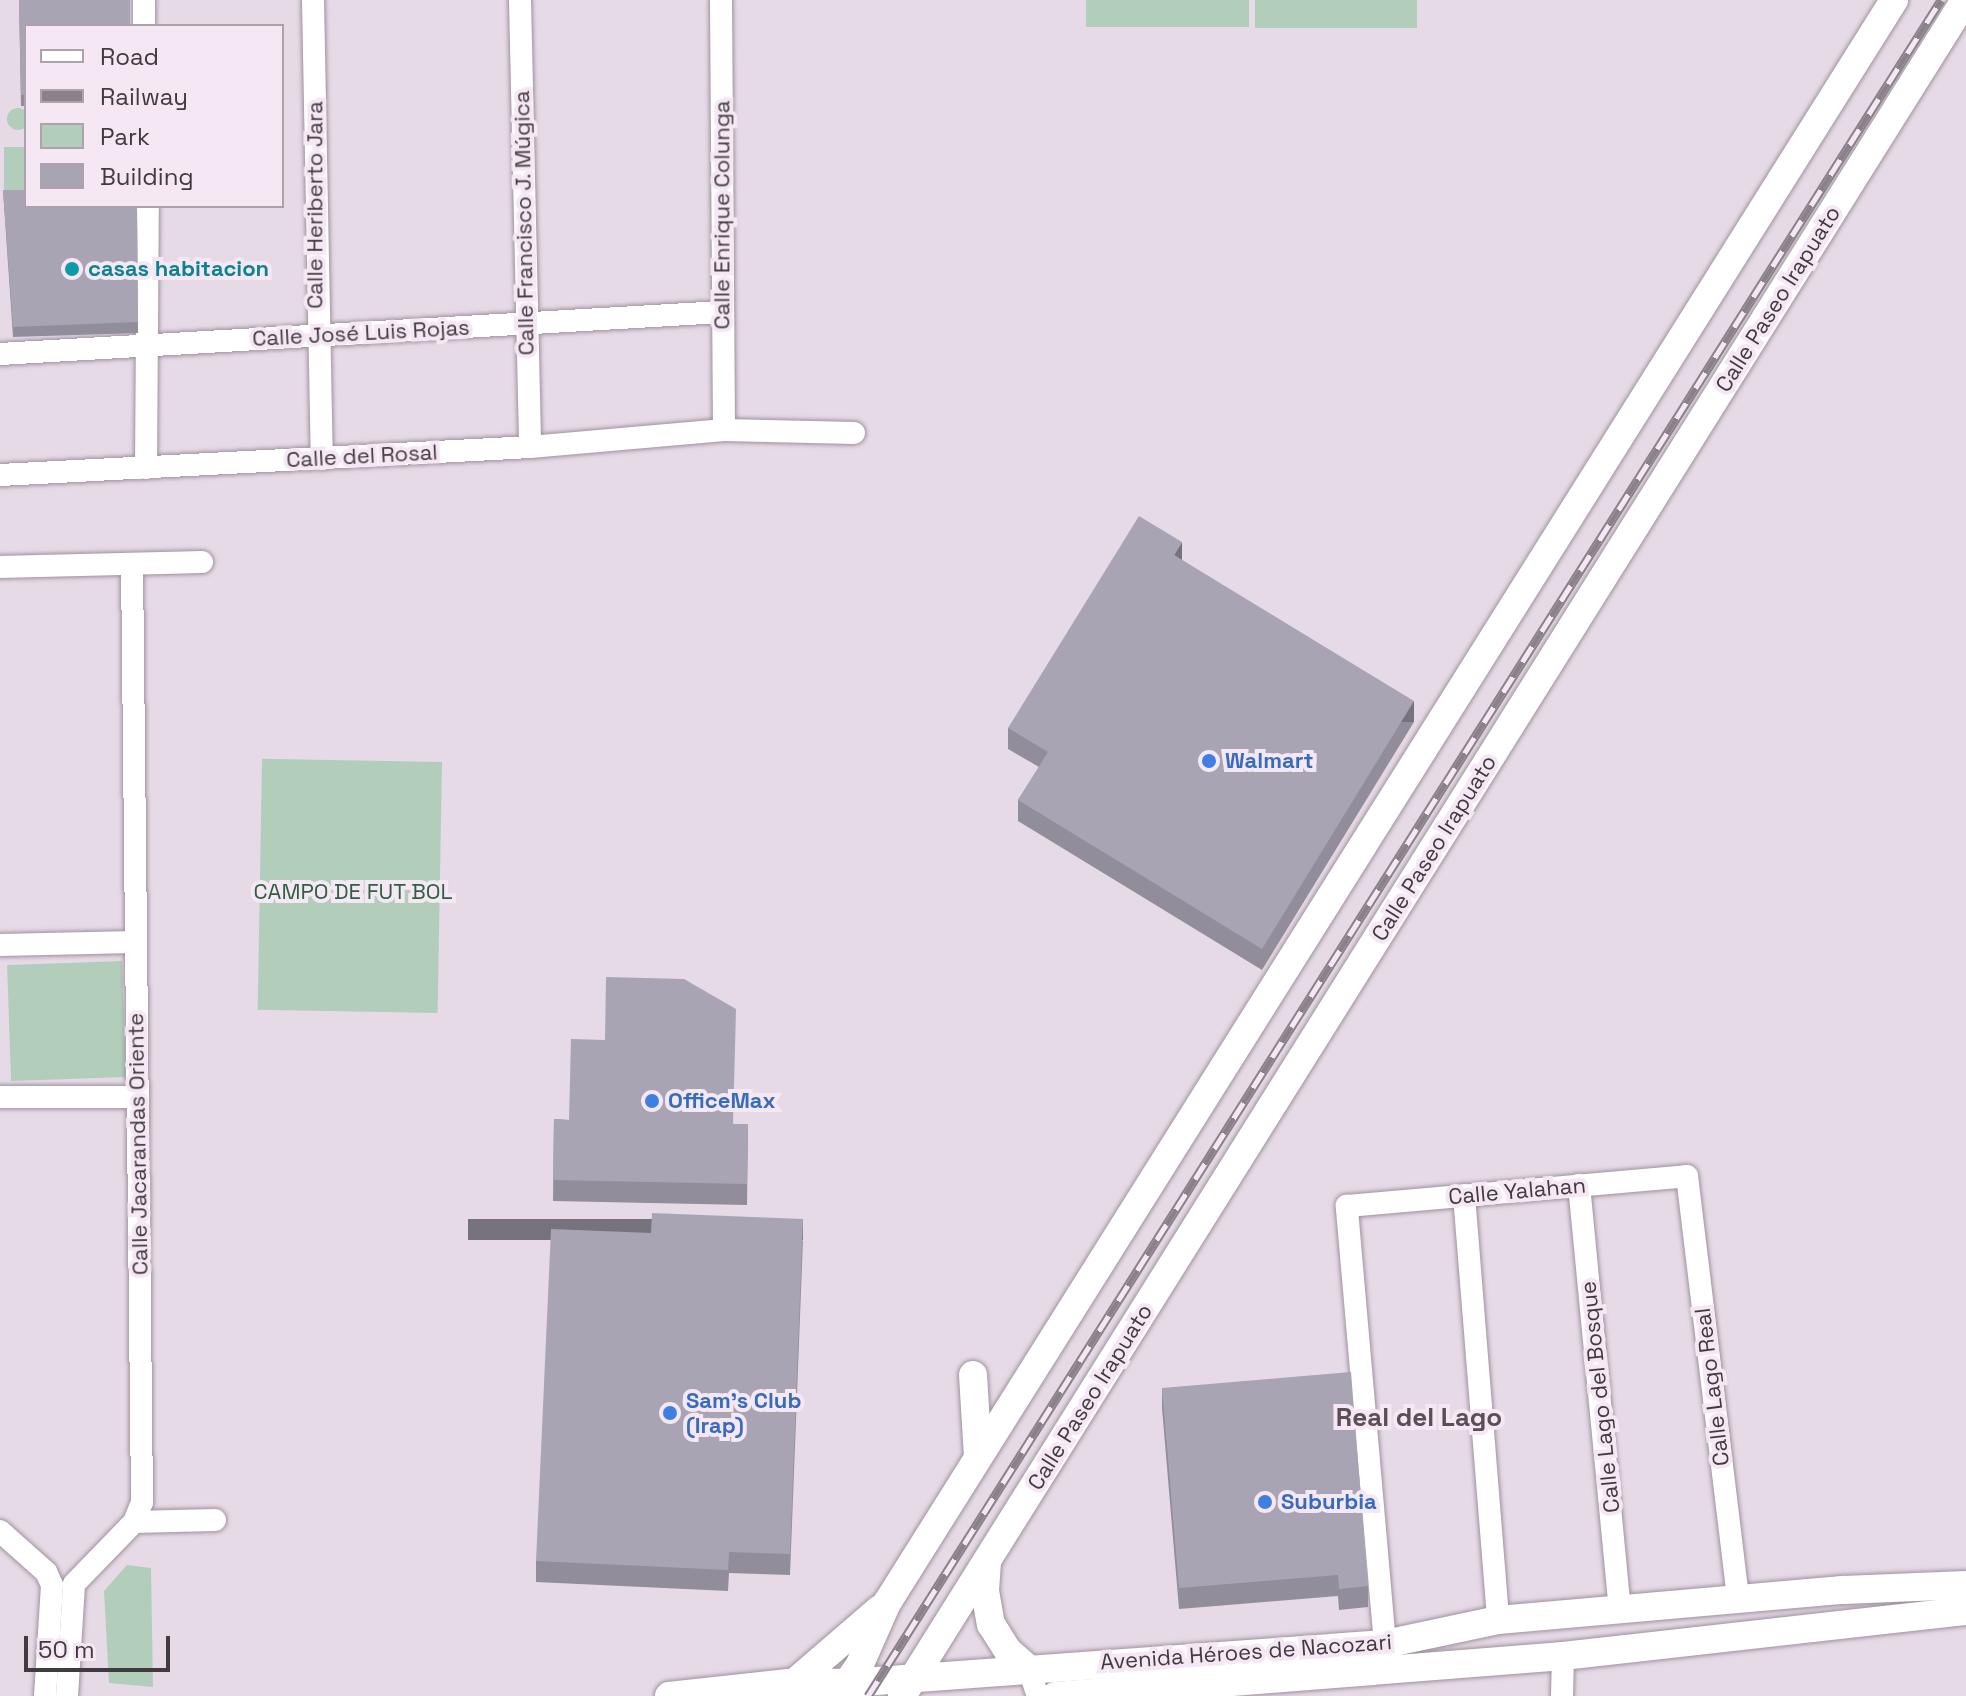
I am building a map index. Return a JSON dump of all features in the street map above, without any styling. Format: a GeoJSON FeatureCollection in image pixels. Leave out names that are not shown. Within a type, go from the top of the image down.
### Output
{"type":"FeatureCollection","features":[{"type":"Feature","properties":{"kind":"main road"},"geometry":{"type":"LineString","coordinates":[[843,1689],[887,1603],[1894,0]]}},
{"type":"Feature","properties":{"kind":"main road","name":"Calle Paseo Irapuato"},"geometry":{"type":"LineString","coordinates":[[909,1686],[1965,0]]}},
{"type":"Feature","properties":{"kind":"main road"},"geometry":{"type":"LineString","coordinates":[[973,1375],[978,1457]]}},
{"type":"Feature","properties":{"kind":"main road"},"geometry":{"type":"LineString","coordinates":[[987,1561],[985,1591],[991,1624],[1008,1651],[1029,1669]]}},
{"type":"Feature","properties":{"kind":"main road","name":"Avenida Héroes de Nacozari"},"geometry":{"type":"LineString","coordinates":[[669,1696],[795,1682],[843,1689],[909,1686],[1029,1669],[1385,1644],[1498,1620],[1620,1608],[1966,1585]]}},
{"type":"Feature","properties":{"kind":"main road"},"geometry":{"type":"LineString","coordinates":[[795,1682],[887,1603]]}},
{"type":"Feature","properties":{"kind":"main road","name":"Avenida Héroes de Nacozari"},"geometry":{"type":"LineString","coordinates":[[1055,1696],[1563,1656],[1966,1611]]}},
{"type":"Feature","properties":{"kind":"street"},"geometry":{"type":"LineString","coordinates":[[144,0],[144,24]]}},
{"type":"Feature","properties":{"kind":"street","name":"Calle Heriberto Jara"},"geometry":{"type":"LineString","coordinates":[[313,0],[316,333],[322,459]]}},
{"type":"Feature","properties":{"kind":"street","name":"Calle Francisco J. Múgica"},"geometry":{"type":"LineString","coordinates":[[520,0],[530,447]]}},
{"type":"Feature","properties":{"kind":"street","name":"Calle Enrique Colunga"},"geometry":{"type":"LineString","coordinates":[[721,0],[724,430]]}},
{"type":"Feature","properties":{"kind":"street"},"geometry":{"type":"LineString","coordinates":[[146,468],[150,346],[148,208]]}},
{"type":"Feature","properties":{"kind":"street","name":"Calle José Luis Rojas"},"geometry":{"type":"LineString","coordinates":[[0,354],[316,333],[525,326],[722,312]]}},
{"type":"Feature","properties":{"kind":"street","name":"Calle del Rosal"},"geometry":{"type":"LineString","coordinates":[[0,475],[530,447],[724,430],[854,433]]}},
{"type":"Feature","properties":{"kind":"street"},"geometry":{"type":"LineString","coordinates":[[0,567],[202,562]]}},
{"type":"Feature","properties":{"kind":"street","name":"Calle Jacarandas Oriente"},"geometry":{"type":"LineString","coordinates":[[132,565],[142,1502],[134,1522]]}},
{"type":"Feature","properties":{"kind":"street"},"geometry":{"type":"LineString","coordinates":[[0,945],[135,942]]}},
{"type":"Feature","properties":{"kind":"street"},"geometry":{"type":"LineString","coordinates":[[0,1097],[138,1097]]}},
{"type":"Feature","properties":{"kind":"street","name":"Calle Yalahan"},"geometry":{"type":"LineString","coordinates":[[1385,1644],[1347,1206],[1687,1176]]}},
{"type":"Feature","properties":{"kind":"street","name":"Calle Lago Real"},"geometry":{"type":"LineString","coordinates":[[1687,1176],[1738,1599]]}},
{"type":"Feature","properties":{"kind":"street","name":"Calle Lago del Bosque"},"geometry":{"type":"LineString","coordinates":[[1579,1185],[1620,1608]]}},
{"type":"Feature","properties":{"kind":"street"},"geometry":{"type":"LineString","coordinates":[[1464,1195],[1498,1620]]}},
{"type":"Feature","properties":{"kind":"street"},"geometry":{"type":"LineString","coordinates":[[67,1696],[74,1584],[134,1522],[215,1520]]}},
{"type":"Feature","properties":{"kind":"street"},"geometry":{"type":"LineString","coordinates":[[0,1531],[52,1585],[45,1696]]}},
{"type":"Feature","properties":{"kind":"street"},"geometry":{"type":"LineString","coordinates":[[1562,1696],[1563,1656]]}},
{"type":"Feature","properties":{"kind":"street"},"geometry":{"type":"LineString","coordinates":[[1029,1669],[1038,1696]]}},
{"type":"Feature","properties":{"kind":"green space"},"geometry":{"type":"Polygon","coordinates":[[[1086,0],[1249,0],[1249,27],[1086,27],[1086,0]]]}},
{"type":"Feature","properties":{"kind":"green space"},"geometry":{"type":"Polygon","coordinates":[[[1255,0],[1417,0],[1417,28],[1255,28],[1255,0]]]}},
{"type":"Feature","properties":{"kind":"green space"},"geometry":{"type":"Polygon","coordinates":[[[22,109],[24,128],[18,130],[10,127],[7,119],[10,111],[22,109]]]}},
{"type":"Feature","properties":{"kind":"green space"},"geometry":{"type":"Polygon","coordinates":[[[4,147],[24,147],[24,200],[4,200],[4,147]]]}},
{"type":"Feature","properties":{"kind":"green space","name":"CAMPO DE FUT BOL"},"geometry":{"type":"Polygon","coordinates":[[[262,759],[442,762],[438,1013],[258,1010],[262,759]]]}},
{"type":"Feature","properties":{"kind":"green space"},"geometry":{"type":"Polygon","coordinates":[[[122,961],[126,1077],[11,1081],[7,965],[122,961]]]}},
{"type":"Feature","properties":{"kind":"green space"},"geometry":{"type":"Polygon","coordinates":[[[127,1565],[151,1568],[153,1687],[109,1683],[104,1591],[127,1565]]]}},
{"type":"Feature","properties":{"kind":"building"},"geometry":{"type":"Polygon","coordinates":[[[19,0],[130,0],[130,24],[24,24],[24,95],[21,95],[19,0]]]}},
{"type":"Feature","properties":{"kind":"building","name":"casas habitacion"},"geometry":{"type":"Polygon","coordinates":[[[3,190],[24,190],[24,208],[137,208],[138,322],[13,327],[3,190]]]}},
{"type":"Feature","properties":{"kind":"building","name":"Walmart"},"geometry":{"type":"Polygon","coordinates":[[[1139,516],[1182,542],[1174,555],[1414,701],[1262,949],[1018,800],[1048,752],[1008,728],[1139,516]]]}},
{"type":"Feature","properties":{"kind":"building","name":"OfficeMax"},"geometry":{"type":"Polygon","coordinates":[[[606,977],[684,979],[736,1009],[733,1124],[748,1124],[747,1184],[553,1180],[554,1119],[569,1120],[571,1039],[605,1040],[606,977]]]}},
{"type":"Feature","properties":{"kind":"building","name":"Sam's Club (Irap)"},"geometry":{"type":"Polygon","coordinates":[[[652,1213],[803,1219],[790,1554],[729,1552],[728,1570],[536,1561],[551,1229],[651,1233],[652,1213]]]}},
{"type":"Feature","properties":{"kind":"building","name":"Suburbia"},"geometry":{"type":"Polygon","coordinates":[[[1351,1372],[1368,1586],[1339,1589],[1338,1575],[1179,1588],[1162,1388],[1351,1372]]]}},
{"type":"Feature","properties":{"kind":"railway"},"geometry":{"type":"LineString","coordinates":[[868,1696],[1941,0]]}},
{"type":"Feature","properties":{"kind":"place","name":"casas habitacion"},"geometry":{"type":"Point","coordinates":[72,269]}},
{"type":"Feature","properties":{"kind":"place","name":"Walmart"},"geometry":{"type":"Point","coordinates":[1209,761]}},
{"type":"Feature","properties":{"kind":"place","name":"OfficeMax"},"geometry":{"type":"Point","coordinates":[652,1101]}},
{"type":"Feature","properties":{"kind":"place","name":"Sam's Club (Irap)"},"geometry":{"type":"Point","coordinates":[670,1413]}},
{"type":"Feature","properties":{"kind":"place","name":"Suburbia"},"geometry":{"type":"Point","coordinates":[1265,1502]}},
{"type":"Feature","properties":{"kind":"district","name":"Real del Lago"},"geometry":{"type":"Point","coordinates":[1419,1418]}}]}
